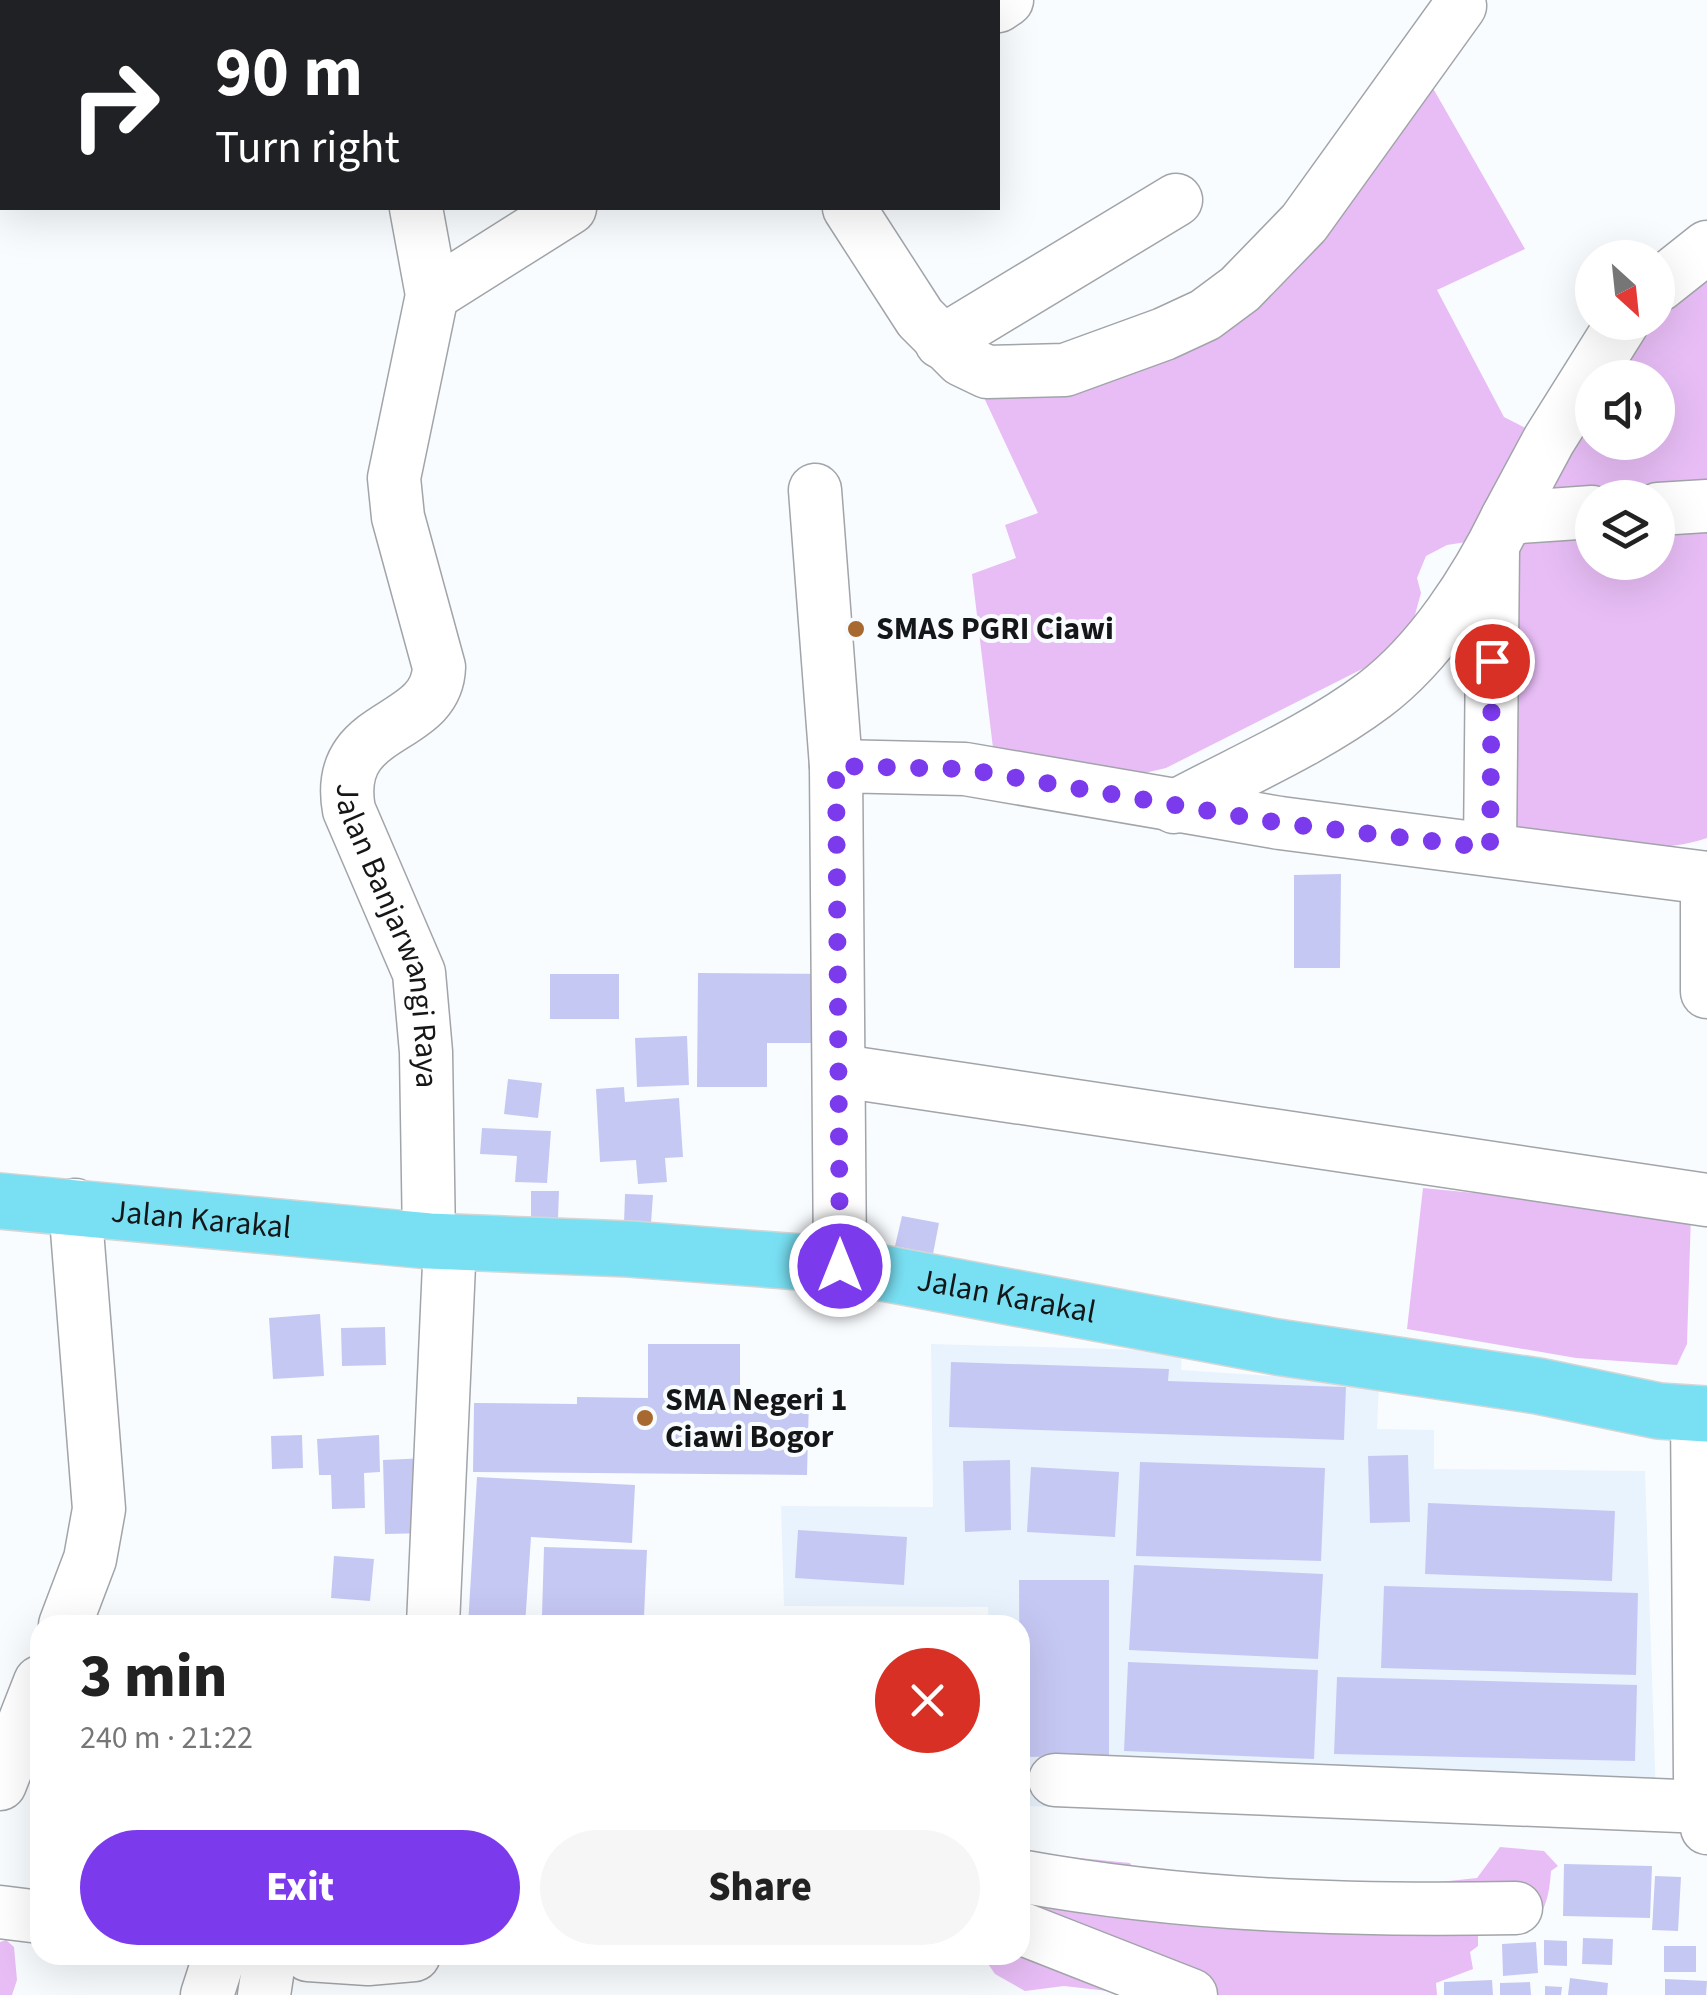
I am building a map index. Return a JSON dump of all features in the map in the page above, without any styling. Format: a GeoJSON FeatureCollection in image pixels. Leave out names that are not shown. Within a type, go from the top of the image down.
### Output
{"type":"FeatureCollection","features":[{"type":"Feature","properties":{"kind":"main road","name":"Jalan Karakal"},"geometry":{"type":"LineString","coordinates":[[0,1201],[440,1241],[629,1249],[840,1266],[1278,1346],[1538,1386],[1659,1410],[1702,1413]]}},
{"type":"Feature","properties":{"kind":"street"},"geometry":{"type":"LineString","coordinates":[[850,210],[902,292],[941,342],[962,360],[986,372],[1065,370],[1205,315],[1270,262],[1304,223],[1460,6]]}},
{"type":"Feature","properties":{"kind":"street"},"geometry":{"type":"LineString","coordinates":[[941,342],[1176,200]]}},
{"type":"Feature","properties":{"kind":"street","name":"Jalan Banjarwangi Raya"},"geometry":{"type":"LineString","coordinates":[[416,210],[432,295],[394,478],[398,516],[440,667],[439,686],[429,700],[361,747],[348,766],[345,789],[349,810],[419,973],[440,1241]]}},
{"type":"Feature","properties":{"kind":"street"},"geometry":{"type":"LineString","coordinates":[[432,295],[567,210]]}},
{"type":"Feature","properties":{"kind":"street"},"geometry":{"type":"LineString","coordinates":[[1174,807],[1316,732],[1376,694],[1423,647],[1500,533],[1549,440],[1613,340]]}},
{"type":"Feature","properties":{"kind":"street"},"geometry":{"type":"LineString","coordinates":[[815,490],[836,766],[840,1266]]}},
{"type":"Feature","properties":{"kind":"street"},"geometry":{"type":"LineString","coordinates":[[1675,507],[1707,506]]}},
{"type":"Feature","properties":{"kind":"street"},"geometry":{"type":"LineString","coordinates":[[1500,533],[1575,516]]}},
{"type":"Feature","properties":{"kind":"street"},"geometry":{"type":"LineString","coordinates":[[1490,848],[1500,533]]}},
{"type":"Feature","properties":{"kind":"street"},"geometry":{"type":"LineString","coordinates":[[836,766],[965,769],[1174,807],[1707,878],[1707,992]]}},
{"type":"Feature","properties":{"kind":"street"},"geometry":{"type":"LineString","coordinates":[[841,1071],[1707,1200]]}},
{"type":"Feature","properties":{"kind":"street"},"geometry":{"type":"LineString","coordinates":[[69,1615],[90,1559],[99,1509],[75,1205]]}},
{"type":"Feature","properties":{"kind":"street"},"geometry":{"type":"LineString","coordinates":[[433,1615],[440,1241]]}},
{"type":"Feature","properties":{"kind":"street"},"geometry":{"type":"LineString","coordinates":[[1056,1780],[1704,1787],[1702,1413]]}},
{"type":"Feature","properties":{"kind":"street"},"geometry":{"type":"LineString","coordinates":[[0,1784],[30,1708]]}},
{"type":"Feature","properties":{"kind":"street"},"geometry":{"type":"LineString","coordinates":[[1030,1878],[1123,1894],[1266,1906],[1369,1910],[1516,1908]]}},
{"type":"Feature","properties":{"kind":"street"},"geometry":{"type":"LineString","coordinates":[[0,1912],[30,1916]]}},
{"type":"Feature","properties":{"kind":"street"},"geometry":{"type":"LineString","coordinates":[[1030,1932],[1191,1995]]}},
{"type":"Feature","properties":{"kind":"street"},"geometry":{"type":"LineString","coordinates":[[208,1995],[217,1965]]}},
{"type":"Feature","properties":{"kind":"street"},"geometry":{"type":"LineString","coordinates":[[264,1995],[268,1965]]}},
{"type":"Feature","properties":{"kind":"shaded area"},"geometry":{"type":"Polygon","coordinates":[[[1422,69],[1525,249],[1437,290],[1504,417],[1549,440],[1575,388],[1575,460],[1675,460],[1675,360],[1589,360],[1599,340],[1675,340],[1675,270],[1707,260],[1707,490],[1675,494],[1675,480],[1575,480],[1575,580],[1675,580],[1675,522],[1707,519],[1707,838],[1634,848],[1510,832],[1479,540],[1447,545],[1426,556],[1417,578],[1421,593],[1413,622],[1382,659],[1166,768],[1098,784],[993,748],[972,574],[1016,558],[1005,525],[1038,513],[979,387],[1188,336],[1422,69]]]}},
{"type":"Feature","properties":{"kind":"shaded area"},"geometry":{"type":"Polygon","coordinates":[[[1423,1188],[1691,1214],[1687,1344],[1677,1365],[1576,1358],[1407,1329],[1423,1188]]]}},
{"type":"Feature","properties":{"kind":"shaded area"},"geometry":{"type":"Polygon","coordinates":[[[931,1344],[1182,1351],[1181,1370],[1379,1383],[1377,1429],[1434,1430],[1434,1469],[1645,1471],[1657,1825],[1030,1806],[1030,1615],[988,1615],[988,1607],[784,1606],[781,1506],[933,1507],[931,1344]]]}},
{"type":"Feature","properties":{"kind":"shaded area"},"geometry":{"type":"Polygon","coordinates":[[[1500,1847],[1544,1851],[1558,1866],[1551,1871],[1540,1914],[1523,1925],[1478,1931],[1478,1946],[1470,1952],[1473,1969],[1436,1983],[1437,1995],[1143,1995],[1064,1986],[1025,1991],[995,1974],[989,1965],[1030,1965],[1030,1853],[1130,1863],[1147,1892],[1329,1901],[1337,1880],[1363,1890],[1477,1878],[1500,1847]]]}},
{"type":"Feature","properties":{"kind":"shaded area"},"geometry":{"type":"Polygon","coordinates":[[[6,1940],[14,1947],[17,1980],[12,1995],[0,1995],[0,1942],[6,1940]]]}},
{"type":"Feature","properties":{"kind":"building"},"geometry":{"type":"Polygon","coordinates":[[[1341,874],[1340,968],[1294,968],[1294,875],[1341,874]]]}},
{"type":"Feature","properties":{"kind":"building"},"geometry":{"type":"Polygon","coordinates":[[[698,973],[838,974],[837,1043],[767,1043],[767,1087],[697,1087],[698,973]]]}},
{"type":"Feature","properties":{"kind":"building"},"geometry":{"type":"Polygon","coordinates":[[[550,974],[619,974],[619,1019],[550,1019],[550,974]]]}},
{"type":"Feature","properties":{"kind":"building"},"geometry":{"type":"Polygon","coordinates":[[[687,1036],[689,1085],[637,1087],[635,1038],[687,1036]]]}},
{"type":"Feature","properties":{"kind":"building"},"geometry":{"type":"Polygon","coordinates":[[[508,1079],[542,1083],[538,1118],[504,1114],[508,1079]]]}},
{"type":"Feature","properties":{"kind":"building"},"geometry":{"type":"Polygon","coordinates":[[[624,1087],[625,1102],[679,1098],[683,1157],[665,1158],[667,1182],[638,1184],[636,1160],[600,1162],[596,1089],[624,1087]]]}},
{"type":"Feature","properties":{"kind":"building"},"geometry":{"type":"Polygon","coordinates":[[[482,1128],[551,1131],[547,1183],[515,1182],[517,1156],[480,1154],[482,1128]]]}},
{"type":"Feature","properties":{"kind":"building"},"geometry":{"type":"Polygon","coordinates":[[[531,1191],[559,1191],[558,1218],[531,1219],[531,1191]]]}},
{"type":"Feature","properties":{"kind":"building"},"geometry":{"type":"Polygon","coordinates":[[[625,1194],[653,1195],[651,1223],[624,1223],[625,1194]]]}},
{"type":"Feature","properties":{"kind":"building"},"geometry":{"type":"Polygon","coordinates":[[[902,1216],[939,1223],[933,1254],[895,1246],[902,1216]]]}},
{"type":"Feature","properties":{"kind":"building"},"geometry":{"type":"Polygon","coordinates":[[[320,1314],[324,1376],[273,1379],[269,1318],[320,1314]]]}},
{"type":"Feature","properties":{"kind":"building"},"geometry":{"type":"Polygon","coordinates":[[[385,1327],[386,1365],[342,1366],[341,1328],[385,1327]]]}},
{"type":"Feature","properties":{"kind":"building"},"geometry":{"type":"Polygon","coordinates":[[[648,1344],[740,1344],[740,1398],[809,1400],[807,1475],[473,1472],[474,1403],[577,1404],[577,1397],[648,1398],[648,1344]]]}},
{"type":"Feature","properties":{"kind":"building"},"geometry":{"type":"Polygon","coordinates":[[[951,1362],[1169,1369],[1168,1381],[1346,1387],[1344,1440],[949,1427],[951,1362]]]}},
{"type":"Feature","properties":{"kind":"building"},"geometry":{"type":"Polygon","coordinates":[[[302,1435],[303,1468],[272,1469],[271,1436],[302,1435]]]}},
{"type":"Feature","properties":{"kind":"building"},"geometry":{"type":"Polygon","coordinates":[[[379,1435],[380,1472],[364,1473],[365,1508],[332,1509],[331,1475],[319,1475],[317,1439],[379,1435]]]}},
{"type":"Feature","properties":{"kind":"building"},"geometry":{"type":"Polygon","coordinates":[[[1408,1455],[1410,1522],[1370,1523],[1368,1456],[1408,1455]]]}},
{"type":"Feature","properties":{"kind":"building"},"geometry":{"type":"Polygon","coordinates":[[[427,1458],[430,1533],[385,1534],[383,1460],[427,1458]]]}},
{"type":"Feature","properties":{"kind":"building"},"geometry":{"type":"Polygon","coordinates":[[[1010,1460],[1011,1530],[965,1532],[963,1461],[1010,1460]]]}},
{"type":"Feature","properties":{"kind":"building"},"geometry":{"type":"Polygon","coordinates":[[[1140,1462],[1325,1468],[1321,1561],[1136,1556],[1140,1462]]]}},
{"type":"Feature","properties":{"kind":"building"},"geometry":{"type":"Polygon","coordinates":[[[1031,1467],[1119,1472],[1115,1537],[1027,1532],[1031,1467]]]}},
{"type":"Feature","properties":{"kind":"building"},"geometry":{"type":"Polygon","coordinates":[[[477,1477],[635,1485],[632,1543],[531,1537],[526,1615],[469,1615],[477,1477]]]}},
{"type":"Feature","properties":{"kind":"building"},"geometry":{"type":"Polygon","coordinates":[[[1428,1503],[1615,1511],[1612,1581],[1425,1574],[1428,1503]]]}},
{"type":"Feature","properties":{"kind":"building"},"geometry":{"type":"Polygon","coordinates":[[[798,1530],[907,1537],[904,1585],[795,1578],[798,1530]]]}},
{"type":"Feature","properties":{"kind":"building"},"geometry":{"type":"Polygon","coordinates":[[[544,1547],[647,1550],[644,1615],[542,1615],[544,1547]]]}},
{"type":"Feature","properties":{"kind":"building"},"geometry":{"type":"Polygon","coordinates":[[[334,1556],[374,1559],[370,1601],[331,1598],[334,1556]]]}},
{"type":"Feature","properties":{"kind":"building"},"geometry":{"type":"Polygon","coordinates":[[[1134,1565],[1323,1574],[1318,1659],[1129,1650],[1134,1565]]]}},
{"type":"Feature","properties":{"kind":"building"},"geometry":{"type":"Polygon","coordinates":[[[1019,1580],[1109,1580],[1109,1756],[1030,1757],[1030,1615],[1019,1615],[1019,1580]]]}},
{"type":"Feature","properties":{"kind":"building"},"geometry":{"type":"Polygon","coordinates":[[[1384,1586],[1638,1593],[1636,1675],[1381,1668],[1384,1586]]]}},
{"type":"Feature","properties":{"kind":"building"},"geometry":{"type":"Polygon","coordinates":[[[1128,1662],[1318,1670],[1314,1759],[1124,1751],[1128,1662]]]}},
{"type":"Feature","properties":{"kind":"building"},"geometry":{"type":"Polygon","coordinates":[[[1337,1677],[1637,1685],[1635,1761],[1334,1754],[1337,1677]]]}},
{"type":"Feature","properties":{"kind":"building"},"geometry":{"type":"Polygon","coordinates":[[[1564,1864],[1652,1866],[1650,1918],[1563,1916],[1564,1864]]]}},
{"type":"Feature","properties":{"kind":"building"},"geometry":{"type":"Polygon","coordinates":[[[1655,1876],[1681,1877],[1678,1931],[1652,1930],[1655,1876]]]}},
{"type":"Feature","properties":{"kind":"building"},"geometry":{"type":"Polygon","coordinates":[[[1583,1938],[1613,1939],[1612,1965],[1582,1964],[1583,1938]]]}},
{"type":"Feature","properties":{"kind":"building"},"geometry":{"type":"Polygon","coordinates":[[[1544,1940],[1567,1941],[1567,1966],[1544,1965],[1544,1940]]]}},
{"type":"Feature","properties":{"kind":"building"},"geometry":{"type":"Polygon","coordinates":[[[1536,1942],[1538,1973],[1503,1976],[1502,1944],[1536,1942]]]}},
{"type":"Feature","properties":{"kind":"building"},"geometry":{"type":"Polygon","coordinates":[[[1664,1946],[1696,1946],[1696,1972],[1664,1972],[1664,1946]]]}},
{"type":"Feature","properties":{"kind":"building"},"geometry":{"type":"Polygon","coordinates":[[[1570,1978],[1608,1983],[1607,1995],[1568,1995],[1570,1978]]]}},
{"type":"Feature","properties":{"kind":"building"},"geometry":{"type":"Polygon","coordinates":[[[1665,1979],[1707,1981],[1706,1995],[1665,1995],[1665,1979]]]}},
{"type":"Feature","properties":{"kind":"building"},"geometry":{"type":"Polygon","coordinates":[[[1492,1980],[1493,1995],[1444,1995],[1444,1982],[1492,1980]]]}},
{"type":"Feature","properties":{"kind":"building"},"geometry":{"type":"Polygon","coordinates":[[[1530,1982],[1531,1995],[1500,1995],[1500,1983],[1530,1982]]]}},
{"type":"Feature","properties":{"kind":"building"},"geometry":{"type":"Polygon","coordinates":[[[1545,1986],[1562,1987],[1561,1995],[1545,1995],[1545,1986]]]}},
{"type":"Feature","properties":{"kind":"place","name":"SMAS PGRI Ciawi"},"geometry":{"type":"Point","coordinates":[856,629]}},
{"type":"Feature","properties":{"kind":"place","name":"SMA Negeri 1 Ciawi Bogor"},"geometry":{"type":"Point","coordinates":[645,1418]}},
{"type":"Feature","properties":{"kind":"route"},"geometry":{"type":"LineString","coordinates":[[840,1266],[836,766],[965,769],[1280,823],[1490,848],[1492,661]]}}]}
